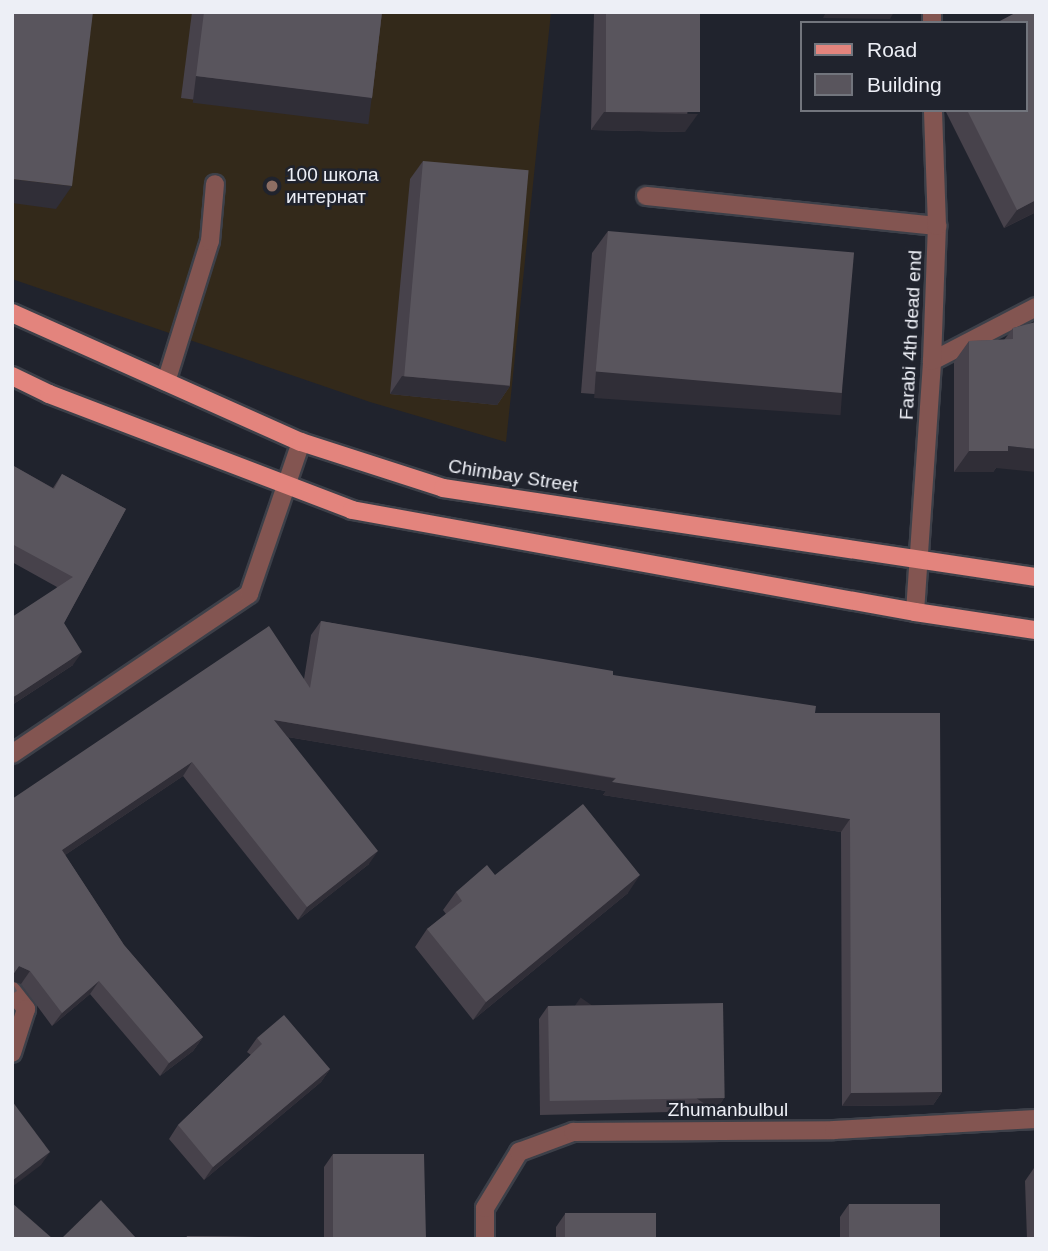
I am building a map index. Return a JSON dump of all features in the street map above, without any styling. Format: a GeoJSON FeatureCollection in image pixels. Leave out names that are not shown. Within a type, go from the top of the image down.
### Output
{"type":"FeatureCollection","features":[{"type":"Feature","properties":{"kind":"main road","name":"Chimbay Street"},"geometry":{"type":"LineString","coordinates":[[12,313],[301,442],[443,488],[1036,577]]}},
{"type":"Feature","properties":{"kind":"main road"},"geometry":{"type":"LineString","coordinates":[[12,376],[352,510],[915,612],[1036,630]]}},
{"type":"Feature","properties":{"kind":"street","name":"Farabi 4th dead end"},"geometry":{"type":"LineString","coordinates":[[915,612],[921,561],[937,226],[933,112]]}},
{"type":"Feature","properties":{"kind":"street"},"geometry":{"type":"LineString","coordinates":[[166,382],[210,241],[215,184]]}},
{"type":"Feature","properties":{"kind":"street"},"geometry":{"type":"LineString","coordinates":[[646,196],[937,226]]}},
{"type":"Feature","properties":{"kind":"street"},"geometry":{"type":"LineString","coordinates":[[932,361],[1036,307]]}},
{"type":"Feature","properties":{"kind":"street"},"geometry":{"type":"LineString","coordinates":[[12,754],[249,593],[301,442]]}},
{"type":"Feature","properties":{"kind":"street"},"geometry":{"type":"LineString","coordinates":[[12,991],[26,1009],[12,1052]]}},
{"type":"Feature","properties":{"kind":"street","name":"Zhumanbulbul"},"geometry":{"type":"LineString","coordinates":[[485,1239],[485,1208],[519,1152],[573,1132],[834,1130],[1036,1119]]}},
{"type":"Feature","properties":{"kind":"shaded area","name":"100 школа интернат"},"geometry":{"type":"Polygon","coordinates":[[[12,12],[551,12],[506,442],[370,402],[12,279],[12,12]]]}},
{"type":"Feature","properties":{"kind":"building"},"geometry":{"type":"Polygon","coordinates":[[[12,12],[93,12],[72,186],[12,179],[12,12]]]}},
{"type":"Feature","properties":{"kind":"building"},"geometry":{"type":"Polygon","coordinates":[[[204,12],[382,12],[372,98],[196,76],[204,12]]]}},
{"type":"Feature","properties":{"kind":"building"},"geometry":{"type":"Polygon","coordinates":[[[606,12],[700,12],[700,112],[606,112],[606,12]]]}},
{"type":"Feature","properties":{"kind":"building"},"geometry":{"type":"Polygon","coordinates":[[[1017,12],[1036,12],[1036,200],[1017,210],[968,112],[1027,112],[1027,21],[1000,21],[1017,12]]]}},
{"type":"Feature","properties":{"kind":"building"},"geometry":{"type":"Polygon","coordinates":[[[423,161],[529,170],[510,385],[404,376],[423,161]]]}},
{"type":"Feature","properties":{"kind":"building"},"geometry":{"type":"Polygon","coordinates":[[[608,231],[854,253],[842,393],[596,371],[608,231]]]}},
{"type":"Feature","properties":{"kind":"building"},"geometry":{"type":"Polygon","coordinates":[[[1036,322],[1036,449],[1008,446],[1008,451],[969,451],[969,341],[1013,339],[1013,328],[1036,322]]]}},
{"type":"Feature","properties":{"kind":"building"},"geometry":{"type":"Polygon","coordinates":[[[12,465],[54,489],[62,474],[126,509],[64,623],[82,652],[12,698],[12,617],[73,577],[12,544],[12,465]]]}},
{"type":"Feature","properties":{"kind":"building"},"geometry":{"type":"Polygon","coordinates":[[[321,621],[613,671],[613,675],[816,706],[815,713],[940,713],[942,1092],[851,1093],[850,819],[612,782],[616,778],[274,720],[378,851],[307,907],[192,762],[62,850],[124,945],[203,1037],[169,1063],[99,981],[62,1013],[30,971],[19,966],[12,976],[12,799],[269,626],[310,688],[321,621]]]}},
{"type":"Feature","properties":{"kind":"building"},"geometry":{"type":"Polygon","coordinates":[[[583,804],[640,875],[486,1002],[427,929],[462,901],[456,892],[487,865],[495,875],[583,804]]]}},
{"type":"Feature","properties":{"kind":"building"},"geometry":{"type":"Polygon","coordinates":[[[723,1003],[725,1098],[550,1101],[548,1006],[723,1003]]]}},
{"type":"Feature","properties":{"kind":"building"},"geometry":{"type":"Polygon","coordinates":[[[284,1015],[330,1069],[213,1167],[178,1125],[262,1044],[257,1038],[284,1015]]]}},
{"type":"Feature","properties":{"kind":"building"},"geometry":{"type":"Polygon","coordinates":[[[12,1101],[50,1152],[12,1181],[12,1101]]]}},
{"type":"Feature","properties":{"kind":"building"},"geometry":{"type":"Polygon","coordinates":[[[333,1154],[424,1154],[426,1239],[187,1239],[187,1236],[333,1238],[333,1154]]]}},
{"type":"Feature","properties":{"kind":"building"},"geometry":{"type":"Polygon","coordinates":[[[1036,1167],[1036,1218],[1034,1168],[1036,1167]]]}},
{"type":"Feature","properties":{"kind":"building"},"geometry":{"type":"Polygon","coordinates":[[[101,1200],[135,1239],[61,1239],[101,1200]]]}},
{"type":"Feature","properties":{"kind":"building"},"geometry":{"type":"Polygon","coordinates":[[[12,1203],[53,1239],[12,1239],[12,1203]]]}},
{"type":"Feature","properties":{"kind":"building"},"geometry":{"type":"Polygon","coordinates":[[[849,1204],[940,1204],[940,1239],[849,1239],[849,1204]]]}},
{"type":"Feature","properties":{"kind":"building"},"geometry":{"type":"Polygon","coordinates":[[[565,1213],[656,1213],[656,1239],[565,1239],[565,1213]]]}},
{"type":"Feature","properties":{"kind":"place","name":"100 школа интернат"},"geometry":{"type":"Point","coordinates":[272,186]}}]}
